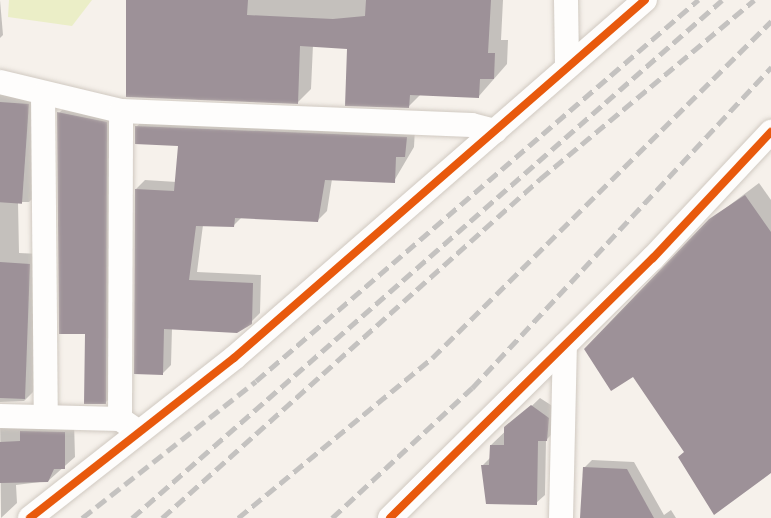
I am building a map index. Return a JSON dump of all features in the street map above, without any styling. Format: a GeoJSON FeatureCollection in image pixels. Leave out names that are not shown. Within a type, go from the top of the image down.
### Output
{"type":"FeatureCollection","features":[{"type":"Feature","properties":{"kind":"street"},"geometry":{"type":"LineString","coordinates":[[566,0],[567,67]]}},
{"type":"Feature","properties":{"kind":"street"},"geometry":{"type":"LineString","coordinates":[[30,518],[141,434],[645,0]]}},
{"type":"Feature","properties":{"kind":"street"},"geometry":{"type":"LineString","coordinates":[[0,82],[122,111],[472,125],[495,131]]}},
{"type":"Feature","properties":{"kind":"street"},"geometry":{"type":"LineString","coordinates":[[44,94],[46,417]]}},
{"type":"Feature","properties":{"kind":"street"},"geometry":{"type":"LineString","coordinates":[[120,419],[122,111]]}},
{"type":"Feature","properties":{"kind":"street"},"geometry":{"type":"LineString","coordinates":[[390,518],[564,345],[771,132]]}},
{"type":"Feature","properties":{"kind":"street"},"geometry":{"type":"LineString","coordinates":[[561,518],[564,345]]}},
{"type":"Feature","properties":{"kind":"street"},"geometry":{"type":"LineString","coordinates":[[0,416],[120,419],[141,434]]}},
{"type":"Feature","properties":{"kind":"green space"},"geometry":{"type":"Polygon","coordinates":[[[9,0],[92,0],[72,26],[8,17],[9,0]]]}},
{"type":"Feature","properties":{"kind":"building"},"geometry":{"type":"Polygon","coordinates":[[[126,0],[248,0],[247,15],[333,19],[365,16],[366,0],[491,0],[488,53],[495,53],[494,79],[480,79],[479,98],[410,95],[409,108],[345,106],[347,49],[300,46],[298,104],[126,97],[126,0]]]}},
{"type":"Feature","properties":{"kind":"building"},"geometry":{"type":"Polygon","coordinates":[[[0,102],[29,104],[22,204],[0,202],[0,102]]]}},
{"type":"Feature","properties":{"kind":"building"},"geometry":{"type":"Polygon","coordinates":[[[57,112],[107,122],[106,404],[84,404],[85,334],[59,334],[57,112]]]}},
{"type":"Feature","properties":{"kind":"building"},"geometry":{"type":"Polygon","coordinates":[[[135,126],[407,137],[405,157],[396,157],[395,183],[325,180],[318,222],[235,218],[234,227],[196,226],[189,280],[253,283],[252,324],[237,333],[164,329],[163,375],[134,374],[135,189],[174,191],[178,146],[135,144],[135,126]]]}},
{"type":"Feature","properties":{"kind":"building"},"geometry":{"type":"Polygon","coordinates":[[[745,195],[771,232],[771,473],[714,515],[678,457],[684,452],[633,377],[611,391],[584,349],[709,219],[745,195]]]}},
{"type":"Feature","properties":{"kind":"building"},"geometry":{"type":"Polygon","coordinates":[[[0,262],[30,264],[25,399],[0,398],[0,262]]]}},
{"type":"Feature","properties":{"kind":"building"},"geometry":{"type":"Polygon","coordinates":[[[531,405],[549,418],[547,441],[538,441],[537,505],[486,504],[481,465],[489,465],[490,445],[504,445],[504,427],[531,405]]]}},
{"type":"Feature","properties":{"kind":"building"},"geometry":{"type":"Polygon","coordinates":[[[20,431],[65,432],[65,469],[54,469],[48,482],[0,483],[0,442],[20,441],[20,431]]]}},
{"type":"Feature","properties":{"kind":"building"},"geometry":{"type":"Polygon","coordinates":[[[583,467],[627,469],[654,518],[580,518],[583,467]]]}},
{"type":"Feature","properties":{"kind":"railway"},"geometry":{"type":"LineString","coordinates":[[82,518],[256,381],[698,0]]}},
{"type":"Feature","properties":{"kind":"railway"},"geometry":{"type":"LineString","coordinates":[[132,518],[722,0]]}},
{"type":"Feature","properties":{"kind":"railway"},"geometry":{"type":"LineString","coordinates":[[162,518],[540,179],[754,0]]}},
{"type":"Feature","properties":{"kind":"railway"},"geometry":{"type":"LineString","coordinates":[[238,518],[432,358],[771,21]]}},
{"type":"Feature","properties":{"kind":"railway"},"geometry":{"type":"LineString","coordinates":[[332,518],[472,388],[771,67]]}},
{"type":"Feature","properties":{"kind":"cycle path"},"geometry":{"type":"LineString","coordinates":[[30,518],[234,358],[645,0]]}},
{"type":"Feature","properties":{"kind":"cycle path"},"geometry":{"type":"LineString","coordinates":[[390,518],[653,258],[771,132]]}}]}
